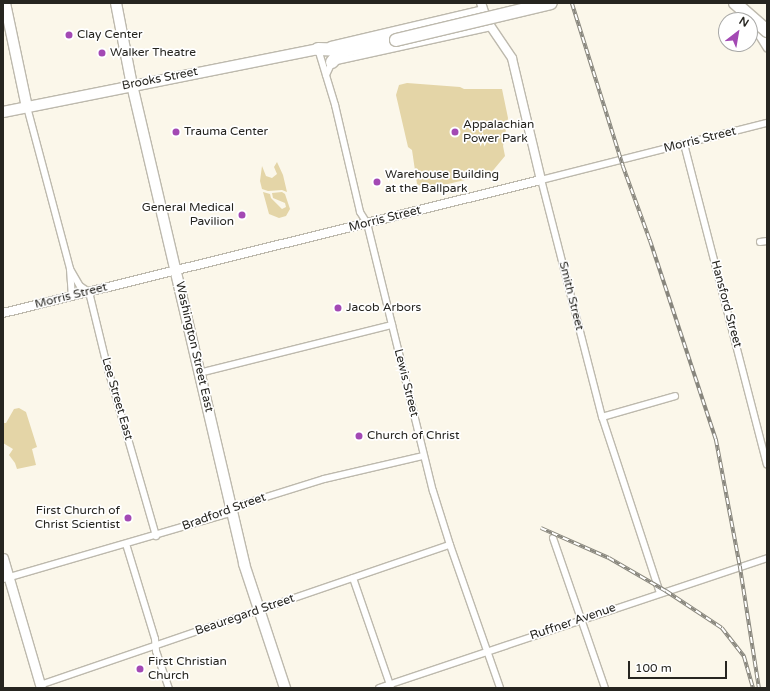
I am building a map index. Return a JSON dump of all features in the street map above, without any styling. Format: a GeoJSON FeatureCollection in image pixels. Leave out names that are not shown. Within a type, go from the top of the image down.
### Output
{"type":"FeatureCollection","features":[{"type":"Feature","properties":{"kind":"highway"},"geometry":{"type":"LineString","coordinates":[[318,49],[346,50],[396,40],[551,3]]}},
{"type":"Feature","properties":{"kind":"highway"},"geometry":{"type":"LineString","coordinates":[[735,3],[767,31]]}},
{"type":"Feature","properties":{"kind":"highway"},"geometry":{"type":"LineString","coordinates":[[332,62],[337,56],[346,50]]}},
{"type":"Feature","properties":{"kind":"main road","name":"Lee Street East"},"geometry":{"type":"LineString","coordinates":[[5,3],[27,107]]}},
{"type":"Feature","properties":{"kind":"main road","name":"Washington Street East"},"geometry":{"type":"LineString","coordinates":[[116,3],[132,85],[177,270],[199,373],[244,564],[285,688]]}},
{"type":"Feature","properties":{"kind":"main road","name":"Brooks Street"},"geometry":{"type":"LineString","coordinates":[[3,112],[318,49]]}},
{"type":"Feature","properties":{"kind":"main road"},"geometry":{"type":"LineString","coordinates":[[3,558],[6,578],[40,686]]}},
{"type":"Feature","properties":{"kind":"street"},"geometry":{"type":"LineString","coordinates":[[741,3],[767,47]]}},
{"type":"Feature","properties":{"kind":"street"},"geometry":{"type":"LineString","coordinates":[[318,49],[482,6]]}},
{"type":"Feature","properties":{"kind":"street","name":"Smith Street"},"geometry":{"type":"LineString","coordinates":[[482,6],[491,27],[512,58],[541,180],[602,417],[660,593]]}},
{"type":"Feature","properties":{"kind":"street"},"geometry":{"type":"LineString","coordinates":[[326,75],[332,62],[491,27]]}},
{"type":"Feature","properties":{"kind":"street","name":"Lewis Street"},"geometry":{"type":"LineString","coordinates":[[318,49],[326,75],[360,212],[367,223],[423,456],[450,546],[500,688]]}},
{"type":"Feature","properties":{"kind":"street","name":"Lee Street East"},"geometry":{"type":"LineString","coordinates":[[27,107],[70,269],[72,296]]}},
{"type":"Feature","properties":{"kind":"street","name":"Morris Street"},"geometry":{"type":"LineString","coordinates":[[3,313],[767,123]]}},
{"type":"Feature","properties":{"kind":"street","name":"Hansford Street"},"geometry":{"type":"LineString","coordinates":[[684,144],[767,464]]}},
{"type":"Feature","properties":{"kind":"street","name":"Lee Street East"},"geometry":{"type":"LineString","coordinates":[[70,269],[80,286],[88,292],[107,366],[156,536]]}},
{"type":"Feature","properties":{"kind":"street"},"geometry":{"type":"LineString","coordinates":[[199,373],[392,325]]}},
{"type":"Feature","properties":{"kind":"street"},"geometry":{"type":"LineString","coordinates":[[602,417],[675,396]]}},
{"type":"Feature","properties":{"kind":"street","name":"Bradford Street"},"geometry":{"type":"LineString","coordinates":[[6,578],[156,536],[226,514],[231,508],[324,479],[423,456]]}},
{"type":"Feature","properties":{"kind":"street"},"geometry":{"type":"LineString","coordinates":[[553,538],[582,619],[604,688]]}},
{"type":"Feature","properties":{"kind":"street"},"geometry":{"type":"LineString","coordinates":[[126,544],[156,645],[156,652],[169,688]]}},
{"type":"Feature","properties":{"kind":"street","name":"Beauregard Street"},"geometry":{"type":"LineString","coordinates":[[40,686],[156,645],[450,546]]}},
{"type":"Feature","properties":{"kind":"street","name":"Ruffner Avenue"},"geometry":{"type":"LineString","coordinates":[[379,688],[390,686],[582,619],[767,558]]}},
{"type":"Feature","properties":{"kind":"street"},"geometry":{"type":"LineString","coordinates":[[353,578],[390,686]]}},
{"type":"Feature","properties":{"kind":"shaded area","name":"Appalachian Power Park"},"geometry":{"type":"Polygon","coordinates":[[[407,83],[460,87],[464,89],[502,89],[508,118],[503,146],[505,156],[490,174],[427,189],[417,184],[412,150],[408,147],[396,95],[399,85],[407,83]]]}},
{"type":"Feature","properties":{"kind":"shaded area"},"geometry":{"type":"Polygon","coordinates":[[[277,162],[283,175],[287,192],[282,190],[268,191],[262,189],[260,181],[262,166],[266,176],[272,178],[277,174],[274,167],[277,162]]]}},
{"type":"Feature","properties":{"kind":"shaded area"},"geometry":{"type":"Polygon","coordinates":[[[263,192],[270,194],[271,198],[282,209],[286,207],[285,203],[273,198],[272,193],[282,192],[285,194],[290,209],[286,216],[279,218],[269,214],[263,192]]]}},
{"type":"Feature","properties":{"kind":"shaded area"},"geometry":{"type":"Polygon","coordinates":[[[19,408],[26,412],[37,447],[32,449],[36,465],[17,469],[15,463],[9,455],[13,449],[3,443],[3,423],[6,423],[14,409],[19,408]]]}},
{"type":"Feature","properties":{"kind":"railway"},"geometry":{"type":"LineString","coordinates":[[572,3],[623,166],[650,240],[716,439],[740,566],[759,688]]}},
{"type":"Feature","properties":{"kind":"railway"},"geometry":{"type":"LineString","coordinates":[[541,528],[609,558],[666,591],[722,628],[744,656],[753,688]]}},
{"type":"Feature","properties":{"kind":"place","name":"Clay Center"},"geometry":{"type":"Point","coordinates":[69,35]}},
{"type":"Feature","properties":{"kind":"place","name":"Walker Theatre"},"geometry":{"type":"Point","coordinates":[102,53]}},
{"type":"Feature","properties":{"kind":"place","name":"Trauma Center"},"geometry":{"type":"Point","coordinates":[176,132]}},
{"type":"Feature","properties":{"kind":"place","name":"Appalachian Power Park"},"geometry":{"type":"Point","coordinates":[455,132]}},
{"type":"Feature","properties":{"kind":"place","name":"Warehouse Building at the Ballpark"},"geometry":{"type":"Point","coordinates":[377,182]}},
{"type":"Feature","properties":{"kind":"place","name":"General Medical Pavilion"},"geometry":{"type":"Point","coordinates":[242,215]}},
{"type":"Feature","properties":{"kind":"place","name":"Jacob Arbors"},"geometry":{"type":"Point","coordinates":[338,308]}},
{"type":"Feature","properties":{"kind":"place","name":"Church of Christ"},"geometry":{"type":"Point","coordinates":[359,436]}},
{"type":"Feature","properties":{"kind":"place","name":"First Church of Christ Scientist"},"geometry":{"type":"Point","coordinates":[128,518]}},
{"type":"Feature","properties":{"kind":"place","name":"First Christian Church"},"geometry":{"type":"Point","coordinates":[140,669]}}]}
